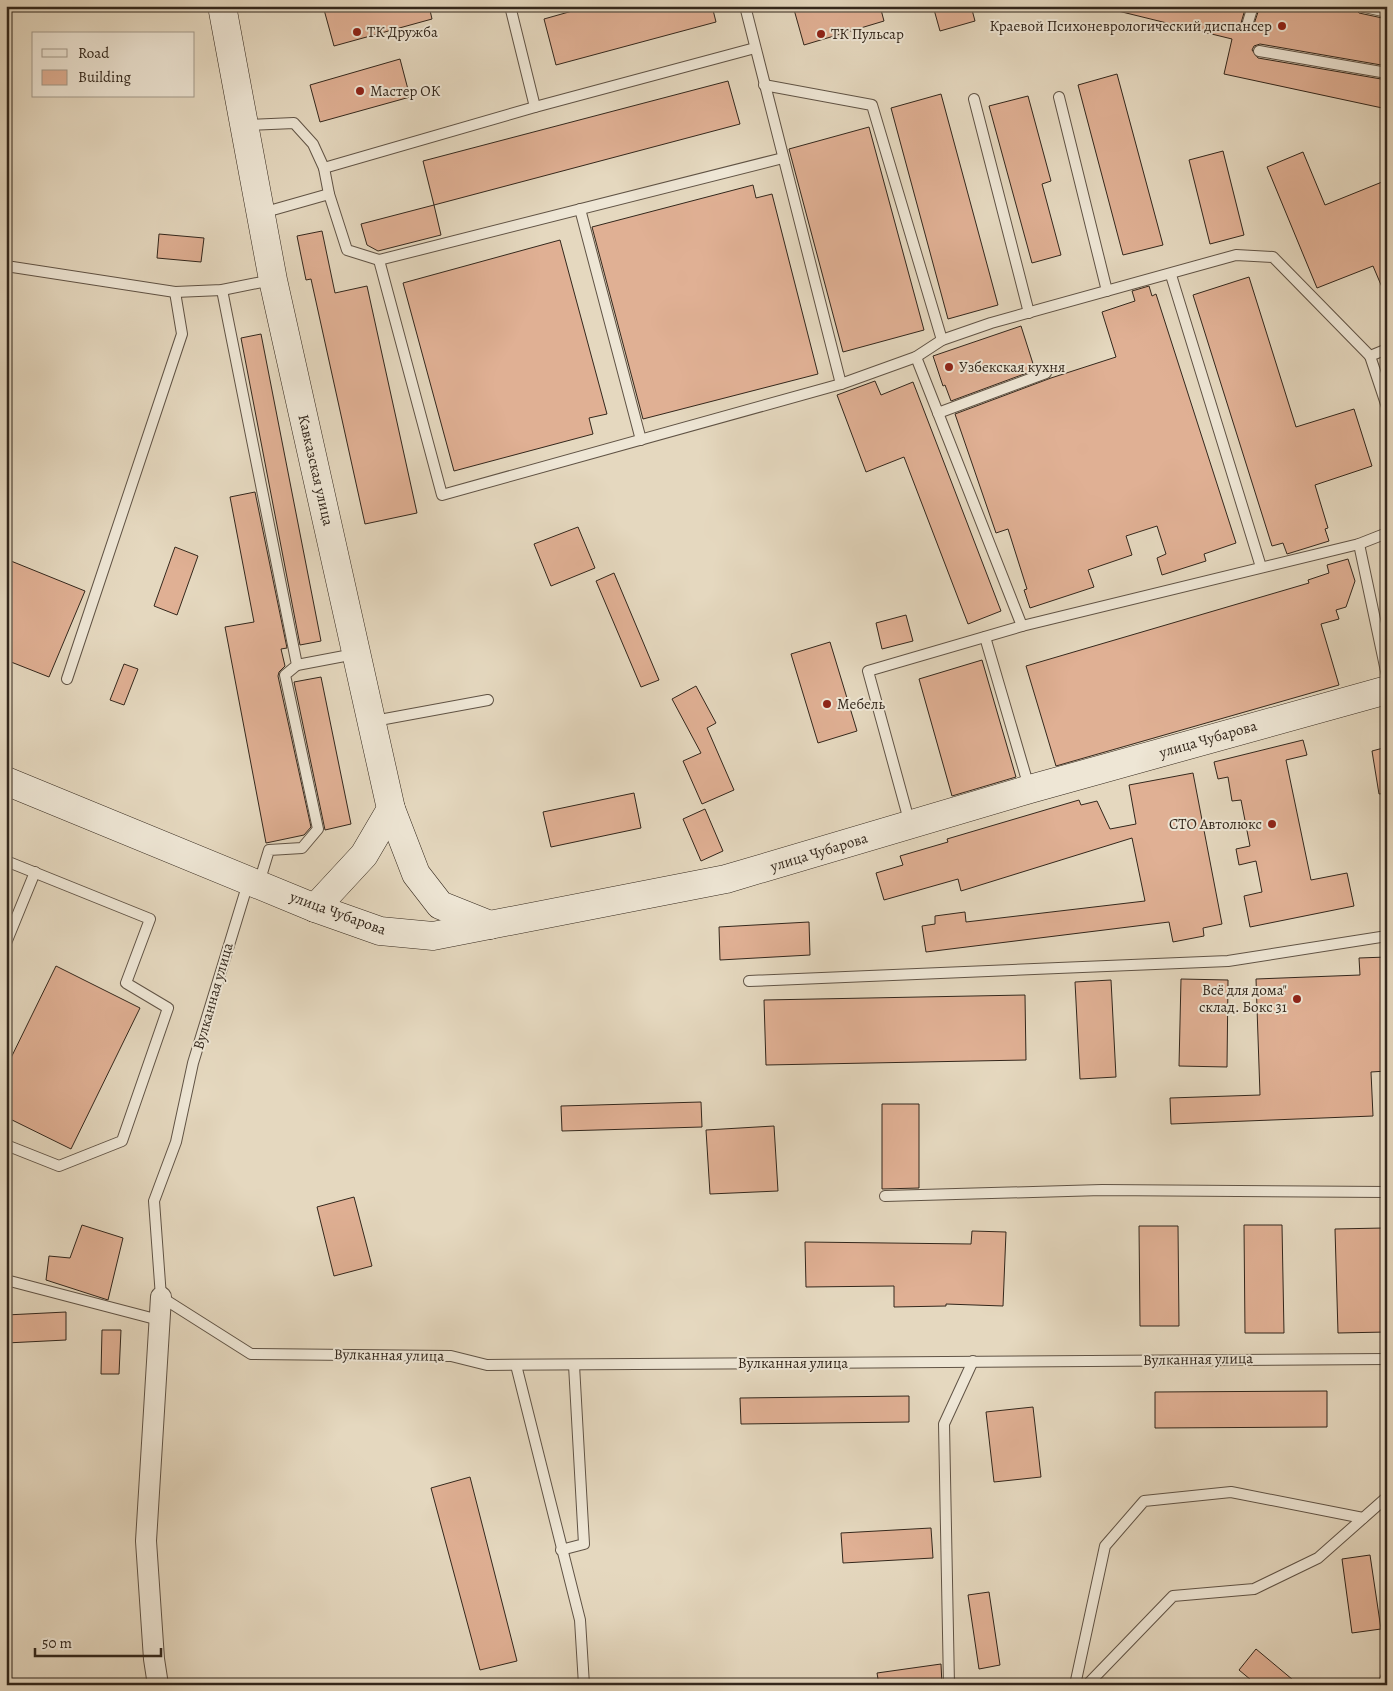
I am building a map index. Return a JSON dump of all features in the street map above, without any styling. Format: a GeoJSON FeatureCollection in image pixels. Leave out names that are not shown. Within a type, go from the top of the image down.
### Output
{"type":"FeatureCollection","features":[{"type":"Feature","properties":{"kind":"main road","name":"Кавказская улица"},"geometry":{"type":"LineString","coordinates":[[222,6],[273,280],[358,654],[391,809],[416,874],[440,905],[490,925]]}},
{"type":"Feature","properties":{"kind":"main road","name":"улица Чубарова"},"geometry":{"type":"LineString","coordinates":[[254,881],[316,908],[380,931],[432,936],[726,880],[1030,789],[1387,690]]}},
{"type":"Feature","properties":{"kind":"main road"},"geometry":{"type":"LineString","coordinates":[[6,781],[254,881]]}},
{"type":"Feature","properties":{"kind":"main road"},"geometry":{"type":"LineString","coordinates":[[316,908],[364,855],[391,809]]}},
{"type":"Feature","properties":{"kind":"street"},"geometry":{"type":"LineString","coordinates":[[158,1685],[154,1659],[146,1540],[161,1297]]}},
{"type":"Feature","properties":{"kind":"lane"},"geometry":{"type":"LineString","coordinates":[[745,6],[782,158],[841,384]]}},
{"type":"Feature","properties":{"kind":"lane"},"geometry":{"type":"LineString","coordinates":[[1248,22],[1253,6]]}},
{"type":"Feature","properties":{"kind":"lane"},"geometry":{"type":"LineString","coordinates":[[1360,6],[1387,12]]}},
{"type":"Feature","properties":{"kind":"lane"},"geometry":{"type":"LineString","coordinates":[[511,7],[535,107]]}},
{"type":"Feature","properties":{"kind":"lane"},"geometry":{"type":"LineString","coordinates":[[324,168],[535,107],[755,48]]}},
{"type":"Feature","properties":{"kind":"lane"},"geometry":{"type":"LineString","coordinates":[[1259,51],[1387,73]]}},
{"type":"Feature","properties":{"kind":"lane"},"geometry":{"type":"LineString","coordinates":[[764,85],[872,105],[942,340]]}},
{"type":"Feature","properties":{"kind":"lane"},"geometry":{"type":"LineString","coordinates":[[1059,97],[1107,291]]}},
{"type":"Feature","properties":{"kind":"lane"},"geometry":{"type":"LineString","coordinates":[[974,99],[1029,313]]}},
{"type":"Feature","properties":{"kind":"lane"},"geometry":{"type":"LineString","coordinates":[[243,125],[294,123],[313,144],[324,168],[329,194],[347,250],[379,260],[782,158]]}},
{"type":"Feature","properties":{"kind":"lane"},"geometry":{"type":"LineString","coordinates":[[260,213],[329,194]]}},
{"type":"Feature","properties":{"kind":"lane"},"geometry":{"type":"LineString","coordinates":[[580,209],[641,440]]}},
{"type":"Feature","properties":{"kind":"lane"},"geometry":{"type":"LineString","coordinates":[[379,260],[442,495],[841,384],[916,357],[942,340],[1029,313],[1236,256],[1273,256],[1370,356],[1387,406]]}},
{"type":"Feature","properties":{"kind":"lane"},"geometry":{"type":"LineString","coordinates":[[6,266],[175,292],[222,290],[273,280]]}},
{"type":"Feature","properties":{"kind":"lane"},"geometry":{"type":"LineString","coordinates":[[1170,275],[1261,567]]}},
{"type":"Feature","properties":{"kind":"lane"},"geometry":{"type":"LineString","coordinates":[[222,290],[297,665],[358,654]]}},
{"type":"Feature","properties":{"kind":"lane"},"geometry":{"type":"LineString","coordinates":[[67,679],[182,334],[175,292]]}},
{"type":"Feature","properties":{"kind":"lane"},"geometry":{"type":"LineString","coordinates":[[1370,356],[1387,349]]}},
{"type":"Feature","properties":{"kind":"lane"},"geometry":{"type":"LineString","coordinates":[[916,357],[1022,626]]}},
{"type":"Feature","properties":{"kind":"lane"},"geometry":{"type":"LineString","coordinates":[[938,413],[1046,373]]}},
{"type":"Feature","properties":{"kind":"lane"},"geometry":{"type":"LineString","coordinates":[[910,825],[868,671],[1022,626],[1359,544],[1387,533]]}},
{"type":"Feature","properties":{"kind":"lane"},"geometry":{"type":"LineString","coordinates":[[1359,544],[1387,676]]}},
{"type":"Feature","properties":{"kind":"lane"},"geometry":{"type":"LineString","coordinates":[[985,637],[1030,789]]}},
{"type":"Feature","properties":{"kind":"lane","name":"Вулканная улица"},"geometry":{"type":"LineString","coordinates":[[297,665],[285,675],[318,829],[302,848],[269,850],[254,881],[193,1063],[176,1142],[154,1201],[161,1297],[251,1354],[451,1356],[488,1366],[1387,1359]]}},
{"type":"Feature","properties":{"kind":"lane"},"geometry":{"type":"LineString","coordinates":[[373,722],[488,700]]}},
{"type":"Feature","properties":{"kind":"lane"},"geometry":{"type":"LineString","coordinates":[[6,861],[150,919],[126,983],[168,1008],[122,1141],[59,1166],[6,1144]]}},
{"type":"Feature","properties":{"kind":"lane"},"geometry":{"type":"LineString","coordinates":[[6,943],[35,872]]}},
{"type":"Feature","properties":{"kind":"lane"},"geometry":{"type":"LineString","coordinates":[[749,981],[1228,961],[1387,936]]}},
{"type":"Feature","properties":{"kind":"lane"},"geometry":{"type":"LineString","coordinates":[[885,1196],[1102,1190],[1387,1192]]}},
{"type":"Feature","properties":{"kind":"lane"},"geometry":{"type":"LineString","coordinates":[[6,1280],[159,1320]]}},
{"type":"Feature","properties":{"kind":"lane"},"geometry":{"type":"LineString","coordinates":[[949,1685],[944,1424],[973,1361]]}},
{"type":"Feature","properties":{"kind":"lane"},"geometry":{"type":"LineString","coordinates":[[516,1365],[580,1620],[584,1685]]}},
{"type":"Feature","properties":{"kind":"lane"},"geometry":{"type":"LineString","coordinates":[[561,1550],[584,1544],[574,1365]]}},
{"type":"Feature","properties":{"kind":"lane"},"geometry":{"type":"LineString","coordinates":[[1075,1685],[1105,1546],[1144,1501],[1231,1492],[1363,1518]]}},
{"type":"Feature","properties":{"kind":"lane"},"geometry":{"type":"LineString","coordinates":[[1087,1685],[1172,1596],[1254,1589],[1318,1558],[1387,1497]]}},
{"type":"Feature","properties":{"kind":"lane"},"geometry":{"type":"LineString","coordinates":[[1382,1685],[1387,1675]]}},
{"type":"Feature","properties":{"kind":"building","name":"ТК Дружба"},"geometry":{"type":"Polygon","coordinates":[[[323,6],[429,6],[432,19],[334,46],[323,6]]]}},
{"type":"Feature","properties":{"kind":"building"},"geometry":{"type":"Polygon","coordinates":[[[590,6],[712,6],[716,22],[556,65],[544,19],[590,6]]]}},
{"type":"Feature","properties":{"kind":"building","name":"ТК Пульсар"},"geometry":{"type":"Polygon","coordinates":[[[793,6],[880,6],[884,21],[804,45],[793,6]]]}},
{"type":"Feature","properties":{"kind":"building","name":"ТК Пульсар"},"geometry":{"type":"Polygon","coordinates":[[[933,6],[971,6],[975,21],[940,31],[933,6]]]}},
{"type":"Feature","properties":{"kind":"building","name":"Краевой Психоневрологический диспансер"},"geometry":{"type":"Polygon","coordinates":[[[1119,6],[1246,6],[1241,23],[1246,29],[1254,24],[1260,6],[1353,6],[1359,13],[1387,19],[1387,66],[1260,44],[1254,46],[1252,50],[1258,58],[1387,80],[1387,109],[1224,74],[1232,39],[1118,11],[1119,6]]]}},
{"type":"Feature","properties":{"kind":"building","name":"Мастер ОК"},"geometry":{"type":"Polygon","coordinates":[[[400,59],[410,97],[320,122],[310,85],[400,59]]]}},
{"type":"Feature","properties":{"kind":"building"},"geometry":{"type":"Polygon","coordinates":[[[1117,74],[1163,245],[1123,255],[1078,85],[1117,74]]]}},
{"type":"Feature","properties":{"kind":"building"},"geometry":{"type":"Polygon","coordinates":[[[728,81],[740,124],[434,205],[423,161],[728,81]]]}},
{"type":"Feature","properties":{"kind":"building"},"geometry":{"type":"Polygon","coordinates":[[[941,94],[998,305],[948,319],[891,108],[941,94]]]}},
{"type":"Feature","properties":{"kind":"building"},"geometry":{"type":"Polygon","coordinates":[[[1028,96],[1051,181],[1042,184],[1061,255],[1032,263],[989,106],[1028,96]]]}},
{"type":"Feature","properties":{"kind":"building"},"geometry":{"type":"Polygon","coordinates":[[[869,127],[924,330],[843,352],[789,149],[869,127]]]}},
{"type":"Feature","properties":{"kind":"building"},"geometry":{"type":"Polygon","coordinates":[[[1223,151],[1244,235],[1210,244],[1189,160],[1223,151]]]}},
{"type":"Feature","properties":{"kind":"building"},"geometry":{"type":"Polygon","coordinates":[[[1303,152],[1325,205],[1387,180],[1387,299],[1373,266],[1317,288],[1267,167],[1303,152]]]}},
{"type":"Feature","properties":{"kind":"building"},"geometry":{"type":"Polygon","coordinates":[[[753,185],[756,198],[772,194],[818,374],[643,419],[592,227],[753,185]]]}},
{"type":"Feature","properties":{"kind":"building"},"geometry":{"type":"Polygon","coordinates":[[[434,205],[441,235],[378,251],[367,245],[361,224],[434,205]]]}},
{"type":"Feature","properties":{"kind":"building"},"geometry":{"type":"Polygon","coordinates":[[[322,231],[335,293],[367,286],[417,513],[365,524],[311,279],[306,280],[297,236],[322,231]]]}},
{"type":"Feature","properties":{"kind":"building"},"geometry":{"type":"Polygon","coordinates":[[[159,234],[204,238],[201,262],[157,258],[159,234]]]}},
{"type":"Feature","properties":{"kind":"building"},"geometry":{"type":"Polygon","coordinates":[[[560,240],[607,414],[589,418],[593,434],[454,471],[403,283],[560,240]]]}},
{"type":"Feature","properties":{"kind":"building"},"geometry":{"type":"Polygon","coordinates":[[[1249,277],[1296,427],[1354,409],[1372,466],[1315,485],[1328,528],[1325,529],[1329,541],[1287,554],[1283,543],[1272,546],[1193,295],[1249,277]]]}},
{"type":"Feature","properties":{"kind":"building"},"geometry":{"type":"Polygon","coordinates":[[[1149,286],[1152,296],[1156,294],[1236,543],[1204,554],[1206,561],[1162,575],[1157,558],[1166,554],[1157,526],[1126,536],[1132,555],[1088,570],[1094,587],[1030,608],[1024,590],[1027,589],[1008,529],[996,533],[955,414],[1051,378],[1116,357],[1102,312],[1135,301],[1132,291],[1149,286]]]}},
{"type":"Feature","properties":{"kind":"building"},"geometry":{"type":"Polygon","coordinates":[[[1021,326],[1035,370],[951,401],[945,385],[943,386],[933,356],[1021,326]]]}},
{"type":"Feature","properties":{"kind":"building"},"geometry":{"type":"Polygon","coordinates":[[[261,334],[321,641],[300,645],[241,338],[261,334]]]}},
{"type":"Feature","properties":{"kind":"building"},"geometry":{"type":"Polygon","coordinates":[[[875,381],[881,395],[913,382],[1001,611],[968,624],[904,457],[866,472],[837,395],[875,381]]]}},
{"type":"Feature","properties":{"kind":"building"},"geometry":{"type":"Polygon","coordinates":[[[255,492],[287,648],[281,649],[285,666],[278,676],[311,827],[304,835],[266,843],[225,627],[254,622],[230,497],[255,492]]]}},
{"type":"Feature","properties":{"kind":"building"},"geometry":{"type":"Polygon","coordinates":[[[578,527],[595,568],[551,586],[534,544],[578,527]]]}},
{"type":"Feature","properties":{"kind":"building"},"geometry":{"type":"Polygon","coordinates":[[[175,547],[198,556],[177,615],[154,606],[175,547]]]}},
{"type":"Feature","properties":{"kind":"building"},"geometry":{"type":"Polygon","coordinates":[[[6,559],[85,591],[49,677],[6,660],[6,559]]]}},
{"type":"Feature","properties":{"kind":"building"},"geometry":{"type":"Polygon","coordinates":[[[1348,559],[1355,581],[1346,607],[1336,610],[1339,619],[1321,624],[1339,685],[1056,766],[1026,666],[1309,583],[1308,580],[1329,573],[1327,565],[1348,559]]]}},
{"type":"Feature","properties":{"kind":"building"},"geometry":{"type":"Polygon","coordinates":[[[614,573],[659,680],[641,687],[596,581],[614,573]]]}},
{"type":"Feature","properties":{"kind":"building"},"geometry":{"type":"Polygon","coordinates":[[[906,615],[913,641],[882,649],[876,623],[906,615]]]}},
{"type":"Feature","properties":{"kind":"building"},"geometry":{"type":"Polygon","coordinates":[[[830,642],[857,731],[818,743],[791,654],[830,642]]]}},
{"type":"Feature","properties":{"kind":"building"},"geometry":{"type":"Polygon","coordinates":[[[982,660],[1016,777],[952,796],[919,679],[982,660]]]}},
{"type":"Feature","properties":{"kind":"building"},"geometry":{"type":"Polygon","coordinates":[[[124,664],[138,669],[124,705],[110,700],[124,664]]]}},
{"type":"Feature","properties":{"kind":"building"},"geometry":{"type":"Polygon","coordinates":[[[321,677],[351,824],[325,830],[294,682],[321,677]]]}},
{"type":"Feature","properties":{"kind":"building"},"geometry":{"type":"Polygon","coordinates":[[[696,686],[716,723],[707,728],[734,790],[702,804],[683,761],[701,753],[672,699],[696,686]]]}},
{"type":"Feature","properties":{"kind":"building","name":"СТО Автолюкс"},"geometry":{"type":"Polygon","coordinates":[[[1303,740],[1307,755],[1286,760],[1311,880],[1347,873],[1354,906],[1250,927],[1244,896],[1262,892],[1256,861],[1239,865],[1236,849],[1250,846],[1241,800],[1232,801],[1228,777],[1218,779],[1214,762],[1303,740]]]}},
{"type":"Feature","properties":{"kind":"building"},"geometry":{"type":"Polygon","coordinates":[[[1387,747],[1387,793],[1379,794],[1372,751],[1387,747]]]}},
{"type":"Feature","properties":{"kind":"building"},"geometry":{"type":"Polygon","coordinates":[[[1193,773],[1222,924],[1203,928],[1204,936],[1173,942],[1169,922],[926,952],[922,926],[935,924],[935,916],[965,912],[966,922],[1145,901],[1132,838],[961,891],[958,879],[884,900],[876,873],[903,865],[900,856],[948,842],[947,839],[1079,800],[1081,805],[1097,801],[1110,829],[1136,824],[1129,785],[1193,773]]]}},
{"type":"Feature","properties":{"kind":"building"},"geometry":{"type":"Polygon","coordinates":[[[634,793],[641,828],[551,847],[543,812],[634,793]]]}},
{"type":"Feature","properties":{"kind":"building"},"geometry":{"type":"Polygon","coordinates":[[[705,809],[723,851],[701,861],[683,819],[705,809]]]}},
{"type":"Feature","properties":{"kind":"building"},"geometry":{"type":"Polygon","coordinates":[[[809,922],[810,955],[720,960],[719,927],[809,922]]]}},
{"type":"Feature","properties":{"kind":"building"},"geometry":{"type":"Polygon","coordinates":[[[1387,957],[1387,1071],[1371,1072],[1373,1116],[1171,1124],[1170,1098],[1260,1095],[1256,979],[1360,975],[1359,958],[1387,957]]]}},
{"type":"Feature","properties":{"kind":"building"},"geometry":{"type":"Polygon","coordinates":[[[56,966],[140,1008],[71,1149],[6,1117],[6,1068],[56,966]]]}},
{"type":"Feature","properties":{"kind":"building"},"geometry":{"type":"Polygon","coordinates":[[[1181,979],[1228,980],[1227,1067],[1179,1066],[1181,979]]]}},
{"type":"Feature","properties":{"kind":"building"},"geometry":{"type":"Polygon","coordinates":[[[1111,980],[1116,1077],[1080,1079],[1075,982],[1111,980]]]}},
{"type":"Feature","properties":{"kind":"building"},"geometry":{"type":"Polygon","coordinates":[[[1025,995],[1026,1060],[766,1065],[764,1000],[1025,995]]]}},
{"type":"Feature","properties":{"kind":"building"},"geometry":{"type":"Polygon","coordinates":[[[701,1102],[702,1127],[562,1131],[561,1106],[701,1102]]]}},
{"type":"Feature","properties":{"kind":"building"},"geometry":{"type":"Polygon","coordinates":[[[882,1104],[919,1104],[919,1188],[882,1189],[882,1104]]]}},
{"type":"Feature","properties":{"kind":"building"},"geometry":{"type":"Polygon","coordinates":[[[774,1126],[778,1191],[710,1194],[706,1130],[774,1126]]]}},
{"type":"Feature","properties":{"kind":"building"},"geometry":{"type":"Polygon","coordinates":[[[354,1197],[372,1266],[334,1276],[317,1207],[354,1197]]]}},
{"type":"Feature","properties":{"kind":"building"},"geometry":{"type":"Polygon","coordinates":[[[82,1225],[123,1238],[108,1300],[46,1280],[49,1256],[70,1258],[82,1225]]]}},
{"type":"Feature","properties":{"kind":"building"},"geometry":{"type":"Polygon","coordinates":[[[1244,1225],[1282,1225],[1284,1333],[1245,1333],[1244,1225]]]}},
{"type":"Feature","properties":{"kind":"building"},"geometry":{"type":"Polygon","coordinates":[[[1139,1226],[1178,1226],[1179,1326],[1140,1326],[1139,1226]]]}},
{"type":"Feature","properties":{"kind":"building"},"geometry":{"type":"Polygon","coordinates":[[[1383,1228],[1386,1332],[1338,1333],[1335,1229],[1383,1228]]]}},
{"type":"Feature","properties":{"kind":"building"},"geometry":{"type":"Polygon","coordinates":[[[972,1231],[1006,1232],[1003,1306],[946,1304],[946,1306],[894,1307],[894,1286],[806,1287],[805,1242],[971,1244],[972,1231]]]}},
{"type":"Feature","properties":{"kind":"building"},"geometry":{"type":"Polygon","coordinates":[[[66,1312],[66,1340],[6,1343],[6,1315],[66,1312]]]}},
{"type":"Feature","properties":{"kind":"building"},"geometry":{"type":"Polygon","coordinates":[[[102,1330],[121,1330],[119,1374],[101,1374],[102,1330]]]}},
{"type":"Feature","properties":{"kind":"building"},"geometry":{"type":"Polygon","coordinates":[[[1327,1391],[1327,1427],[1155,1428],[1155,1392],[1327,1391]]]}},
{"type":"Feature","properties":{"kind":"building"},"geometry":{"type":"Polygon","coordinates":[[[909,1396],[909,1422],[741,1424],[740,1398],[909,1396]]]}},
{"type":"Feature","properties":{"kind":"building"},"geometry":{"type":"Polygon","coordinates":[[[1033,1407],[1041,1477],[994,1482],[986,1412],[1033,1407]]]}},
{"type":"Feature","properties":{"kind":"building"},"geometry":{"type":"Polygon","coordinates":[[[470,1477],[517,1661],[480,1670],[431,1488],[470,1477]]]}},
{"type":"Feature","properties":{"kind":"building"},"geometry":{"type":"Polygon","coordinates":[[[931,1528],[933,1558],[843,1563],[841,1533],[931,1528]]]}},
{"type":"Feature","properties":{"kind":"building"},"geometry":{"type":"Polygon","coordinates":[[[1370,1555],[1381,1629],[1352,1633],[1342,1559],[1370,1555]]]}},
{"type":"Feature","properties":{"kind":"building"},"geometry":{"type":"Polygon","coordinates":[[[989,1592],[1000,1665],[979,1669],[968,1595],[989,1592]]]}},
{"type":"Feature","properties":{"kind":"building"},"geometry":{"type":"Polygon","coordinates":[[[1256,1649],[1299,1685],[1257,1685],[1239,1670],[1256,1649]]]}},
{"type":"Feature","properties":{"kind":"building"},"geometry":{"type":"Polygon","coordinates":[[[941,1664],[942,1685],[879,1685],[877,1673],[941,1664]]]}},
{"type":"Feature","properties":{"kind":"place","name":"Краевой Психоневрологический диспансер"},"geometry":{"type":"Point","coordinates":[1282,26]}},
{"type":"Feature","properties":{"kind":"place","name":"ТК Дружба"},"geometry":{"type":"Point","coordinates":[357,32]}},
{"type":"Feature","properties":{"kind":"place","name":"ТК Пульсар"},"geometry":{"type":"Point","coordinates":[821,34]}},
{"type":"Feature","properties":{"kind":"place","name":"Мастер ОК"},"geometry":{"type":"Point","coordinates":[360,91]}},
{"type":"Feature","properties":{"kind":"place","name":"Узбекская кухня"},"geometry":{"type":"Point","coordinates":[949,367]}},
{"type":"Feature","properties":{"kind":"place","name":"Мебель"},"geometry":{"type":"Point","coordinates":[827,704]}},
{"type":"Feature","properties":{"kind":"place","name":"СТО Автолюкс"},"geometry":{"type":"Point","coordinates":[1272,824]}},
{"type":"Feature","properties":{"kind":"place","name":"Всё для дома\" склад. Бокс 31"},"geometry":{"type":"Point","coordinates":[1297,999]}}]}
